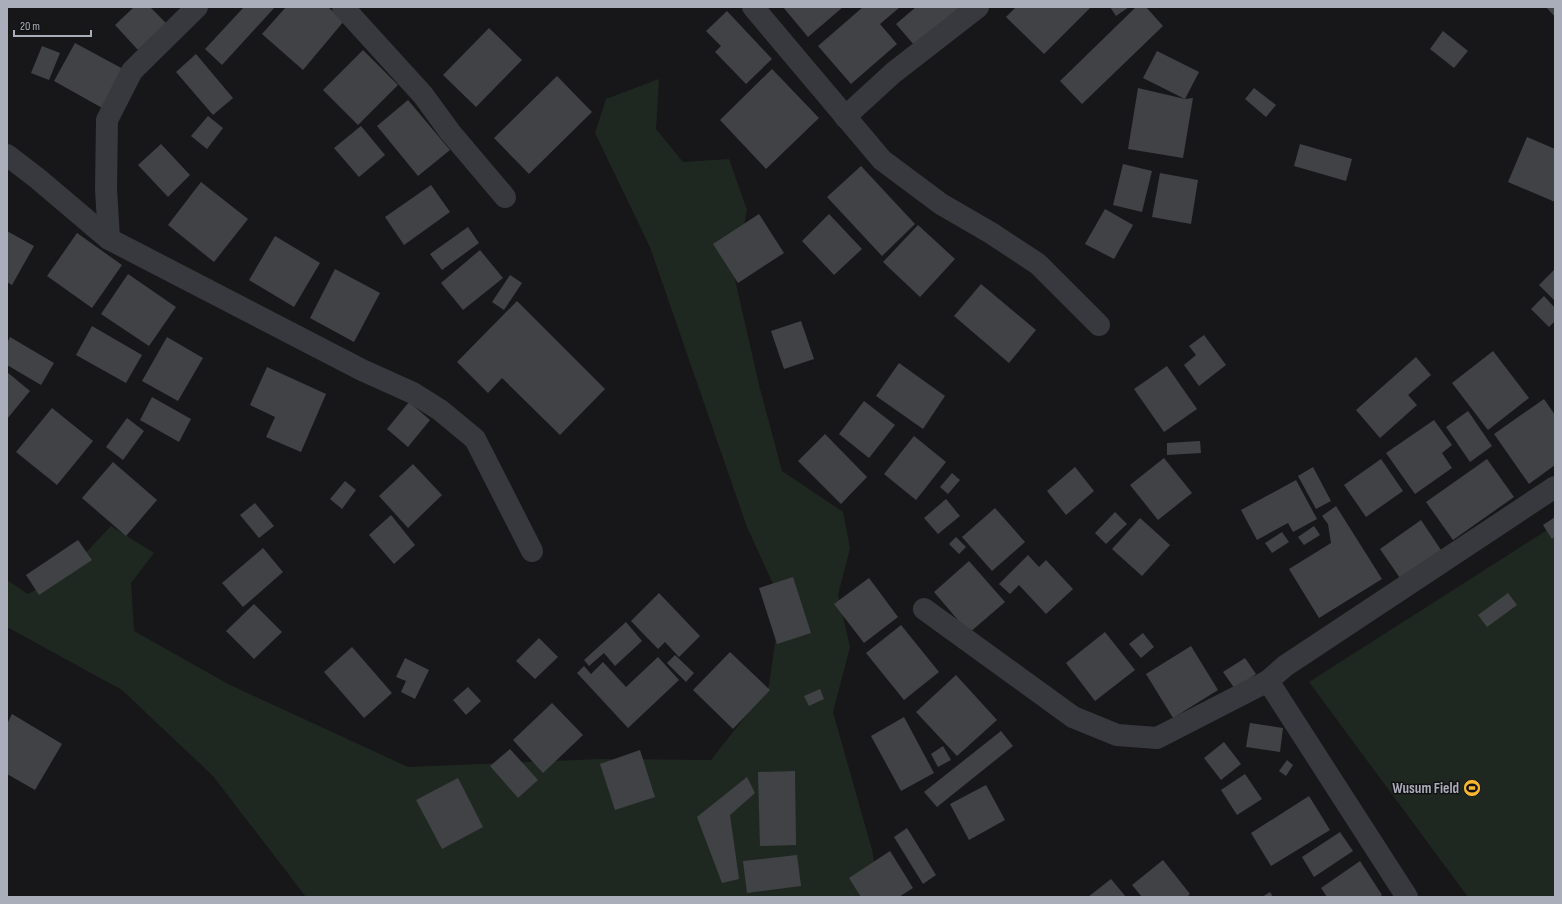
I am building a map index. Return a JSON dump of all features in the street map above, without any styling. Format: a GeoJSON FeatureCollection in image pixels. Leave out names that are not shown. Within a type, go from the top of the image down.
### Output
{"type":"FeatureCollection","features":[{"type":"Feature","properties":{"kind":"street"},"geometry":{"type":"LineString","coordinates":[[343,7],[423,95],[450,132],[505,197]]}},
{"type":"Feature","properties":{"kind":"street"},"geometry":{"type":"LineString","coordinates":[[753,7],[882,160],[941,204],[991,233],[1038,264],[1099,325]]}},
{"type":"Feature","properties":{"kind":"street"},"geometry":{"type":"LineString","coordinates":[[845,117],[893,74],[978,7]]}},
{"type":"Feature","properties":{"kind":"street"},"geometry":{"type":"LineString","coordinates":[[109,239],[106,189],[107,120],[132,71],[192,11]]}},
{"type":"Feature","properties":{"kind":"street"},"geometry":{"type":"LineString","coordinates":[[7,155],[37,178],[109,239],[362,370],[413,393],[440,410],[474,439],[532,551]]}},
{"type":"Feature","properties":{"kind":"street"},"geometry":{"type":"LineString","coordinates":[[924,609],[1073,717],[1116,735],[1157,738],[1268,681],[1285,666],[1555,487]]}},
{"type":"Feature","properties":{"kind":"street"},"geometry":{"type":"LineString","coordinates":[[1268,681],[1399,894]]}},
{"type":"Feature","properties":{"kind":"shaded area"},"geometry":{"type":"Polygon","coordinates":[[[659,79],[656,129],[683,162],[729,159],[747,210],[734,275],[759,385],[782,471],[843,512],[850,548],[838,595],[850,647],[833,712],[872,850],[881,897],[306,897],[213,776],[122,690],[7,627],[7,580],[28,594],[66,574],[111,526],[154,553],[131,583],[134,631],[228,684],[408,767],[601,759],[711,760],[769,686],[781,601],[747,527],[650,247],[595,133],[606,99],[659,79]]]}},
{"type":"Feature","properties":{"kind":"shaded area","name":"Wusum Field"},"geometry":{"type":"Polygon","coordinates":[[[1555,525],[1555,897],[1468,897],[1309,682],[1555,525]]]}},
{"type":"Feature","properties":{"kind":"building"},"geometry":{"type":"Polygon","coordinates":[[[134,7],[150,7],[166,23],[138,50],[115,25],[134,7]]]}},
{"type":"Feature","properties":{"kind":"building"},"geometry":{"type":"Polygon","coordinates":[[[244,7],[275,7],[222,65],[205,49],[244,7]]]}},
{"type":"Feature","properties":{"kind":"building"},"geometry":{"type":"Polygon","coordinates":[[[286,7],[328,7],[344,21],[303,70],[262,34],[286,7]]]}},
{"type":"Feature","properties":{"kind":"building"},"geometry":{"type":"Polygon","coordinates":[[[783,7],[843,7],[808,37],[783,7]]]}},
{"type":"Feature","properties":{"kind":"building"},"geometry":{"type":"Polygon","coordinates":[[[863,7],[900,7],[880,24],[897,44],[851,84],[818,46],[863,7]]]}},
{"type":"Feature","properties":{"kind":"building"},"geometry":{"type":"Polygon","coordinates":[[[916,7],[960,7],[915,46],[896,24],[916,7]]]}},
{"type":"Feature","properties":{"kind":"building"},"geometry":{"type":"Polygon","coordinates":[[[1016,7],[1090,8],[1044,54],[1006,17],[1016,7]]]}},
{"type":"Feature","properties":{"kind":"building"},"geometry":{"type":"Polygon","coordinates":[[[1110,7],[1129,7],[1116,16],[1110,7]]]}},
{"type":"Feature","properties":{"kind":"building"},"geometry":{"type":"Polygon","coordinates":[[[1136,7],[1146,7],[1163,26],[1082,104],[1060,81],[1136,7]]]}},
{"type":"Feature","properties":{"kind":"building"},"geometry":{"type":"Polygon","coordinates":[[[1546,7],[1555,7],[1555,17],[1546,7]]]}},
{"type":"Feature","properties":{"kind":"building"},"geometry":{"type":"Polygon","coordinates":[[[727,11],[772,59],[746,84],[715,52],[721,46],[706,31],[727,11]]]}},
{"type":"Feature","properties":{"kind":"building"},"geometry":{"type":"Polygon","coordinates":[[[489,28],[522,60],[476,107],[443,75],[489,28]]]}},
{"type":"Feature","properties":{"kind":"building"},"geometry":{"type":"Polygon","coordinates":[[[1443,31],[1468,51],[1454,68],[1430,49],[1443,31]]]}},
{"type":"Feature","properties":{"kind":"building"},"geometry":{"type":"Polygon","coordinates":[[[75,43],[125,70],[104,109],[54,81],[75,43]]]}},
{"type":"Feature","properties":{"kind":"building"},"geometry":{"type":"Polygon","coordinates":[[[42,46],[60,53],[49,80],[31,73],[42,46]]]}},
{"type":"Feature","properties":{"kind":"building"},"geometry":{"type":"Polygon","coordinates":[[[363,50],[398,85],[358,125],[323,90],[363,50]]]}},
{"type":"Feature","properties":{"kind":"building"},"geometry":{"type":"Polygon","coordinates":[[[1157,51],[1199,72],[1185,99],[1143,78],[1157,51]]]}},
{"type":"Feature","properties":{"kind":"building"},"geometry":{"type":"Polygon","coordinates":[[[196,54],[233,98],[213,115],[176,72],[196,54]]]}},
{"type":"Feature","properties":{"kind":"building"},"geometry":{"type":"Polygon","coordinates":[[[772,69],[819,118],[766,169],[720,120],[772,69]]]}},
{"type":"Feature","properties":{"kind":"building"},"geometry":{"type":"Polygon","coordinates":[[[557,76],[592,112],[529,174],[494,138],[557,76]]]}},
{"type":"Feature","properties":{"kind":"building"},"geometry":{"type":"Polygon","coordinates":[[[1138,88],[1185,99],[1193,98],[1183,158],[1128,149],[1138,88]]]}},
{"type":"Feature","properties":{"kind":"building"},"geometry":{"type":"Polygon","coordinates":[[[1254,88],[1276,105],[1266,117],[1245,99],[1254,88]]]}},
{"type":"Feature","properties":{"kind":"building"},"geometry":{"type":"Polygon","coordinates":[[[408,100],[450,150],[418,176],[377,126],[408,100]]]}},
{"type":"Feature","properties":{"kind":"building"},"geometry":{"type":"Polygon","coordinates":[[[208,116],[223,128],[207,149],[191,136],[208,116]]]}},
{"type":"Feature","properties":{"kind":"building"},"geometry":{"type":"Polygon","coordinates":[[[361,126],[385,155],[359,177],[334,148],[361,126]]]}},
{"type":"Feature","properties":{"kind":"building"},"geometry":{"type":"Polygon","coordinates":[[[1527,137],[1555,149],[1555,202],[1508,182],[1527,137]]]}},
{"type":"Feature","properties":{"kind":"building"},"geometry":{"type":"Polygon","coordinates":[[[161,144],[190,175],[168,197],[138,165],[161,144]]]}},
{"type":"Feature","properties":{"kind":"building"},"geometry":{"type":"Polygon","coordinates":[[[1300,144],[1352,159],[1346,181],[1294,166],[1300,144]]]}},
{"type":"Feature","properties":{"kind":"building"},"geometry":{"type":"Polygon","coordinates":[[[1123,164],[1152,171],[1142,212],[1113,205],[1123,164]]]}},
{"type":"Feature","properties":{"kind":"building"},"geometry":{"type":"Polygon","coordinates":[[[861,166],[915,224],[882,256],[827,197],[861,166]]]}},
{"type":"Feature","properties":{"kind":"building"},"geometry":{"type":"Polygon","coordinates":[[[1160,173],[1198,180],[1191,224],[1152,217],[1160,173]]]}},
{"type":"Feature","properties":{"kind":"building"},"geometry":{"type":"Polygon","coordinates":[[[201,182],[248,219],[214,262],[168,225],[201,182]]]}},
{"type":"Feature","properties":{"kind":"building"},"geometry":{"type":"Polygon","coordinates":[[[431,185],[450,212],[404,245],[385,217],[431,185]]]}},
{"type":"Feature","properties":{"kind":"building"},"geometry":{"type":"Polygon","coordinates":[[[1105,209],[1133,225],[1114,259],[1085,244],[1105,209]]]}},
{"type":"Feature","properties":{"kind":"building"},"geometry":{"type":"Polygon","coordinates":[[[759,214],[784,253],[738,283],[713,244],[759,214]]]}},
{"type":"Feature","properties":{"kind":"building"},"geometry":{"type":"Polygon","coordinates":[[[829,214],[862,249],[834,275],[802,241],[829,214]]]}},
{"type":"Feature","properties":{"kind":"building"},"geometry":{"type":"Polygon","coordinates":[[[918,225],[955,259],[920,297],[883,262],[918,225]]]}},
{"type":"Feature","properties":{"kind":"building"},"geometry":{"type":"Polygon","coordinates":[[[468,227],[479,243],[442,270],[430,254],[468,227]]]}},
{"type":"Feature","properties":{"kind":"building"},"geometry":{"type":"Polygon","coordinates":[[[7,231],[34,246],[12,285],[7,282],[7,231]]]}},
{"type":"Feature","properties":{"kind":"building"},"geometry":{"type":"Polygon","coordinates":[[[77,233],[122,265],[92,308],[47,276],[77,233]]]}},
{"type":"Feature","properties":{"kind":"building"},"geometry":{"type":"Polygon","coordinates":[[[275,236],[320,263],[294,307],[249,280],[275,236]]]}},
{"type":"Feature","properties":{"kind":"building"},"geometry":{"type":"Polygon","coordinates":[[[480,250],[503,278],[463,310],[441,283],[480,250]]]}},
{"type":"Feature","properties":{"kind":"building"},"geometry":{"type":"Polygon","coordinates":[[[335,269],[380,293],[354,342],[310,318],[335,269]]]}},
{"type":"Feature","properties":{"kind":"building"},"geometry":{"type":"Polygon","coordinates":[[[1555,269],[1555,301],[1539,285],[1555,269]]]}},
{"type":"Feature","properties":{"kind":"building"},"geometry":{"type":"Polygon","coordinates":[[[128,274],[176,307],[149,346],[101,314],[128,274]]]}},
{"type":"Feature","properties":{"kind":"building"},"geometry":{"type":"Polygon","coordinates":[[[510,275],[522,283],[504,310],[492,302],[510,275]]]}},
{"type":"Feature","properties":{"kind":"building"},"geometry":{"type":"Polygon","coordinates":[[[981,284],[1036,330],[1009,363],[954,316],[981,284]]]}},
{"type":"Feature","properties":{"kind":"building"},"geometry":{"type":"Polygon","coordinates":[[[1544,296],[1555,308],[1555,321],[1549,327],[1531,309],[1544,296]]]}},
{"type":"Feature","properties":{"kind":"building"},"geometry":{"type":"Polygon","coordinates":[[[517,301],[605,389],[560,435],[502,378],[488,393],[457,362],[517,301]]]}},
{"type":"Feature","properties":{"kind":"building"},"geometry":{"type":"Polygon","coordinates":[[[801,321],[814,359],[784,369],[771,331],[801,321]]]}},
{"type":"Feature","properties":{"kind":"building"},"geometry":{"type":"Polygon","coordinates":[[[92,326],[142,355],[126,383],[76,355],[92,326]]]}},
{"type":"Feature","properties":{"kind":"building"},"geometry":{"type":"Polygon","coordinates":[[[1204,335],[1226,365],[1199,386],[1184,365],[1196,355],[1189,346],[1204,335]]]}},
{"type":"Feature","properties":{"kind":"building"},"geometry":{"type":"Polygon","coordinates":[[[10,337],[54,363],[41,385],[7,365],[7,343],[10,337]]]}},
{"type":"Feature","properties":{"kind":"building"},"geometry":{"type":"Polygon","coordinates":[[[167,337],[203,358],[178,401],[142,381],[167,337]]]}},
{"type":"Feature","properties":{"kind":"building"},"geometry":{"type":"Polygon","coordinates":[[[1493,351],[1529,398],[1488,430],[1452,383],[1493,351]]]}},
{"type":"Feature","properties":{"kind":"building"},"geometry":{"type":"Polygon","coordinates":[[[1416,357],[1431,375],[1408,395],[1417,405],[1380,438],[1356,410],[1416,357]]]}},
{"type":"Feature","properties":{"kind":"building"},"geometry":{"type":"Polygon","coordinates":[[[899,363],[945,396],[923,429],[876,396],[899,363]]]}},
{"type":"Feature","properties":{"kind":"building"},"geometry":{"type":"Polygon","coordinates":[[[1167,366],[1197,409],[1164,432],[1134,389],[1167,366]]]}},
{"type":"Feature","properties":{"kind":"building"},"geometry":{"type":"Polygon","coordinates":[[[267,367],[326,394],[301,452],[266,437],[275,417],[250,405],[267,367]]]}},
{"type":"Feature","properties":{"kind":"building"},"geometry":{"type":"Polygon","coordinates":[[[7,372],[30,391],[7,419],[7,372]]]}},
{"type":"Feature","properties":{"kind":"building"},"geometry":{"type":"Polygon","coordinates":[[[152,397],[191,419],[179,442],[140,420],[152,397]]]}},
{"type":"Feature","properties":{"kind":"building"},"geometry":{"type":"Polygon","coordinates":[[[1544,399],[1555,415],[1555,465],[1529,484],[1494,434],[1544,399]]]}},
{"type":"Feature","properties":{"kind":"building"},"geometry":{"type":"Polygon","coordinates":[[[864,401],[895,425],[869,458],[839,434],[864,401]]]}},
{"type":"Feature","properties":{"kind":"building"},"geometry":{"type":"Polygon","coordinates":[[[409,402],[430,420],[408,447],[387,429],[409,402]]]}},
{"type":"Feature","properties":{"kind":"building"},"geometry":{"type":"Polygon","coordinates":[[[52,408],[93,441],[57,485],[16,452],[52,408]]]}},
{"type":"Feature","properties":{"kind":"building"},"geometry":{"type":"Polygon","coordinates":[[[1468,411],[1492,446],[1470,462],[1446,427],[1468,411]]]}},
{"type":"Feature","properties":{"kind":"building"},"geometry":{"type":"Polygon","coordinates":[[[127,418],[144,431],[123,460],[106,447],[127,418]]]}},
{"type":"Feature","properties":{"kind":"building"},"geometry":{"type":"Polygon","coordinates":[[[1434,420],[1452,445],[1442,453],[1452,468],[1415,494],[1386,453],[1434,420]]]}},
{"type":"Feature","properties":{"kind":"building"},"geometry":{"type":"Polygon","coordinates":[[[825,434],[867,477],[841,504],[798,461],[825,434]]]}},
{"type":"Feature","properties":{"kind":"building"},"geometry":{"type":"Polygon","coordinates":[[[914,436],[946,462],[916,500],[884,474],[914,436]]]}},
{"type":"Feature","properties":{"kind":"building"},"geometry":{"type":"Polygon","coordinates":[[[1200,441],[1201,453],[1167,455],[1167,443],[1200,441]]]}},
{"type":"Feature","properties":{"kind":"building"},"geometry":{"type":"Polygon","coordinates":[[[1164,458],[1192,493],[1158,520],[1130,485],[1164,458]]]}},
{"type":"Feature","properties":{"kind":"building"},"geometry":{"type":"Polygon","coordinates":[[[1381,459],[1403,491],[1366,517],[1344,485],[1381,459]]]}},
{"type":"Feature","properties":{"kind":"building"},"geometry":{"type":"Polygon","coordinates":[[[1487,459],[1514,497],[1453,540],[1426,502],[1487,459]]]}},
{"type":"Feature","properties":{"kind":"building"},"geometry":{"type":"Polygon","coordinates":[[[113,462],[157,500],[126,536],[82,498],[113,462]]]}},
{"type":"Feature","properties":{"kind":"building"},"geometry":{"type":"Polygon","coordinates":[[[413,464],[442,495],[408,528],[379,496],[413,464]]]}},
{"type":"Feature","properties":{"kind":"building"},"geometry":{"type":"Polygon","coordinates":[[[1075,467],[1094,491],[1066,515],[1047,491],[1075,467]]]}},
{"type":"Feature","properties":{"kind":"building"},"geometry":{"type":"Polygon","coordinates":[[[1313,467],[1331,501],[1316,509],[1298,476],[1313,467]]]}},
{"type":"Feature","properties":{"kind":"building"},"geometry":{"type":"Polygon","coordinates":[[[952,473],[960,480],[948,494],[940,487],[952,473]]]}},
{"type":"Feature","properties":{"kind":"building"},"geometry":{"type":"Polygon","coordinates":[[[1296,480],[1317,519],[1293,532],[1288,523],[1257,540],[1241,510],[1296,480]]]}},
{"type":"Feature","properties":{"kind":"building"},"geometry":{"type":"Polygon","coordinates":[[[345,481],[356,490],[342,509],[330,499],[345,481]]]}},
{"type":"Feature","properties":{"kind":"building"},"geometry":{"type":"Polygon","coordinates":[[[946,499],[960,516],[938,534],[924,518],[946,499]]]}},
{"type":"Feature","properties":{"kind":"building"},"geometry":{"type":"Polygon","coordinates":[[[255,503],[274,526],[259,538],[240,515],[255,503]]]}},
{"type":"Feature","properties":{"kind":"building"},"geometry":{"type":"Polygon","coordinates":[[[1336,506],[1382,579],[1319,618],[1289,569],[1331,543],[1328,524],[1322,516],[1336,506]]]}},
{"type":"Feature","properties":{"kind":"building"},"geometry":{"type":"Polygon","coordinates":[[[995,508],[1025,542],[992,571],[962,537],[995,508]]]}},
{"type":"Feature","properties":{"kind":"building"},"geometry":{"type":"Polygon","coordinates":[[[1115,512],[1127,524],[1106,544],[1095,533],[1115,512]]]}},
{"type":"Feature","properties":{"kind":"building"},"geometry":{"type":"Polygon","coordinates":[[[391,515],[415,545],[394,564],[369,535],[391,515]]]}},
{"type":"Feature","properties":{"kind":"building"},"geometry":{"type":"Polygon","coordinates":[[[1555,517],[1555,537],[1552,539],[1543,525],[1555,517]]]}},
{"type":"Feature","properties":{"kind":"building"},"geometry":{"type":"Polygon","coordinates":[[[1140,518],[1170,545],[1142,576],[1112,549],[1140,518]]]}},
{"type":"Feature","properties":{"kind":"building"},"geometry":{"type":"Polygon","coordinates":[[[1421,520],[1441,550],[1400,578],[1380,549],[1421,520]]]}},
{"type":"Feature","properties":{"kind":"building"},"geometry":{"type":"Polygon","coordinates":[[[1314,526],[1320,535],[1304,545],[1298,537],[1314,526]]]}},
{"type":"Feature","properties":{"kind":"building"},"geometry":{"type":"Polygon","coordinates":[[[1282,532],[1289,542],[1272,553],[1265,543],[1282,532]]]}},
{"type":"Feature","properties":{"kind":"building"},"geometry":{"type":"Polygon","coordinates":[[[956,537],[966,547],[959,554],[949,544],[956,537]]]}},
{"type":"Feature","properties":{"kind":"building"},"geometry":{"type":"Polygon","coordinates":[[[78,540],[92,560],[39,595],[26,575],[78,540]]]}},
{"type":"Feature","properties":{"kind":"building"},"geometry":{"type":"Polygon","coordinates":[[[263,548],[283,572],[243,607],[222,583],[263,548]]]}},
{"type":"Feature","properties":{"kind":"building"},"geometry":{"type":"Polygon","coordinates":[[[1028,555],[1039,567],[1046,560],[1073,589],[1046,614],[1019,585],[1010,594],[999,584],[1028,555]]]}},
{"type":"Feature","properties":{"kind":"building"},"geometry":{"type":"Polygon","coordinates":[[[969,561],[1005,602],[969,633],[934,592],[969,561]]]}},
{"type":"Feature","properties":{"kind":"building"},"geometry":{"type":"Polygon","coordinates":[[[793,577],[811,633],[777,644],[759,588],[793,577]]]}},
{"type":"Feature","properties":{"kind":"building"},"geometry":{"type":"Polygon","coordinates":[[[869,578],[898,617],[864,643],[834,604],[869,578]]]}},
{"type":"Feature","properties":{"kind":"building"},"geometry":{"type":"Polygon","coordinates":[[[659,593],[700,636],[679,657],[665,642],[658,649],[631,621],[659,593]]]}},
{"type":"Feature","properties":{"kind":"building"},"geometry":{"type":"Polygon","coordinates":[[[1508,593],[1517,605],[1487,627],[1478,615],[1508,593]]]}},
{"type":"Feature","properties":{"kind":"building"},"geometry":{"type":"Polygon","coordinates":[[[254,604],[282,632],[254,659],[226,631],[254,604]]]}},
{"type":"Feature","properties":{"kind":"building"},"geometry":{"type":"Polygon","coordinates":[[[626,622],[642,641],[615,666],[604,653],[589,666],[584,660],[626,622]]]}},
{"type":"Feature","properties":{"kind":"building"},"geometry":{"type":"Polygon","coordinates":[[[901,625],[939,672],[904,700],[866,653],[901,625]]]}},
{"type":"Feature","properties":{"kind":"building"},"geometry":{"type":"Polygon","coordinates":[[[1105,632],[1135,670],[1095,701],[1066,663],[1105,632]]]}},
{"type":"Feature","properties":{"kind":"building"},"geometry":{"type":"Polygon","coordinates":[[[1143,633],[1154,647],[1141,658],[1129,644],[1143,633]]]}},
{"type":"Feature","properties":{"kind":"building"},"geometry":{"type":"Polygon","coordinates":[[[539,638],[558,657],[535,679],[516,661],[539,638]]]}},
{"type":"Feature","properties":{"kind":"building"},"geometry":{"type":"Polygon","coordinates":[[[1191,646],[1218,690],[1173,718],[1146,674],[1191,646]]]}},
{"type":"Feature","properties":{"kind":"building"},"geometry":{"type":"Polygon","coordinates":[[[352,647],[392,693],[364,718],[324,672],[352,647]]]}},
{"type":"Feature","properties":{"kind":"building"},"geometry":{"type":"Polygon","coordinates":[[[730,652],[770,690],[733,729],[693,690],[730,652]]]}},
{"type":"Feature","properties":{"kind":"building"},"geometry":{"type":"Polygon","coordinates":[[[675,655],[694,673],[686,682],[667,663],[675,655]]]}},
{"type":"Feature","properties":{"kind":"building"},"geometry":{"type":"Polygon","coordinates":[[[658,657],[679,680],[628,728],[577,673],[584,666],[591,674],[603,662],[626,687],[658,657]]]}},
{"type":"Feature","properties":{"kind":"building"},"geometry":{"type":"Polygon","coordinates":[[[405,658],[429,670],[415,699],[401,692],[406,681],[396,677],[405,658]]]}},
{"type":"Feature","properties":{"kind":"building"},"geometry":{"type":"Polygon","coordinates":[[[1245,658],[1256,674],[1235,689],[1223,672],[1245,658]]]}},
{"type":"Feature","properties":{"kind":"building"},"geometry":{"type":"Polygon","coordinates":[[[956,675],[997,720],[957,756],[916,712],[956,675]]]}},
{"type":"Feature","properties":{"kind":"building"},"geometry":{"type":"Polygon","coordinates":[[[468,687],[481,701],[466,715],[453,700],[468,687]]]}},
{"type":"Feature","properties":{"kind":"building"},"geometry":{"type":"Polygon","coordinates":[[[820,689],[824,699],[809,706],[804,696],[820,689]]]}},
{"type":"Feature","properties":{"kind":"building"},"geometry":{"type":"Polygon","coordinates":[[[552,703],[583,735],[543,773],[513,740],[552,703]]]}},
{"type":"Feature","properties":{"kind":"building"},"geometry":{"type":"Polygon","coordinates":[[[12,714],[62,744],[35,790],[7,774],[7,724],[12,714]]]}},
{"type":"Feature","properties":{"kind":"building"},"geometry":{"type":"Polygon","coordinates":[[[904,717],[934,773],[901,791],[871,736],[904,717]]]}},
{"type":"Feature","properties":{"kind":"building"},"geometry":{"type":"Polygon","coordinates":[[[1250,723],[1283,728],[1280,752],[1246,747],[1250,723]]]}},
{"type":"Feature","properties":{"kind":"building"},"geometry":{"type":"Polygon","coordinates":[[[1001,731],[1013,746],[937,807],[924,792],[1001,731]]]}},
{"type":"Feature","properties":{"kind":"building"},"geometry":{"type":"Polygon","coordinates":[[[1224,742],[1241,764],[1221,780],[1204,758],[1224,742]]]}},
{"type":"Feature","properties":{"kind":"building"},"geometry":{"type":"Polygon","coordinates":[[[943,746],[951,760],[938,767],[931,754],[943,746]]]}},
{"type":"Feature","properties":{"kind":"building"},"geometry":{"type":"Polygon","coordinates":[[[510,749],[538,780],[518,798],[490,766],[510,749]]]}},
{"type":"Feature","properties":{"kind":"building"},"geometry":{"type":"Polygon","coordinates":[[[640,750],[655,797],[615,810],[600,764],[640,750]]]}},
{"type":"Feature","properties":{"kind":"building"},"geometry":{"type":"Polygon","coordinates":[[[1287,760],[1293,765],[1286,776],[1279,771],[1287,760]]]}},
{"type":"Feature","properties":{"kind":"building"},"geometry":{"type":"Polygon","coordinates":[[[795,771],[796,845],[760,846],[758,772],[795,771]]]}},
{"type":"Feature","properties":{"kind":"building"},"geometry":{"type":"Polygon","coordinates":[[[1245,774],[1262,799],[1237,815],[1221,790],[1245,774]]]}},
{"type":"Feature","properties":{"kind":"building"},"geometry":{"type":"Polygon","coordinates":[[[747,777],[755,793],[730,815],[739,879],[722,883],[697,817],[747,777]]]}},
{"type":"Feature","properties":{"kind":"building"},"geometry":{"type":"Polygon","coordinates":[[[458,778],[483,827],[442,849],[416,800],[458,778]]]}},
{"type":"Feature","properties":{"kind":"building"},"geometry":{"type":"Polygon","coordinates":[[[986,785],[1005,820],[969,840],[950,804],[986,785]]]}},
{"type":"Feature","properties":{"kind":"building"},"geometry":{"type":"Polygon","coordinates":[[[1309,796],[1330,830],[1271,866],[1251,833],[1309,796]]]}},
{"type":"Feature","properties":{"kind":"building"},"geometry":{"type":"Polygon","coordinates":[[[907,828],[936,875],[923,884],[894,837],[907,828]]]}},
{"type":"Feature","properties":{"kind":"building"},"geometry":{"type":"Polygon","coordinates":[[[1340,832],[1353,851],[1314,877],[1302,857],[1340,832]]]}},
{"type":"Feature","properties":{"kind":"building"},"geometry":{"type":"Polygon","coordinates":[[[890,851],[913,888],[899,897],[861,897],[849,878],[890,851]]]}},
{"type":"Feature","properties":{"kind":"building"},"geometry":{"type":"Polygon","coordinates":[[[797,855],[801,886],[747,893],[743,861],[797,855]]]}},
{"type":"Feature","properties":{"kind":"building"},"geometry":{"type":"Polygon","coordinates":[[[1163,860],[1190,894],[1187,897],[1142,897],[1132,885],[1163,860]]]}},
{"type":"Feature","properties":{"kind":"building"},"geometry":{"type":"Polygon","coordinates":[[[1360,861],[1382,895],[1379,897],[1327,897],[1321,888],[1360,861]]]}},
{"type":"Feature","properties":{"kind":"building"},"geometry":{"type":"Polygon","coordinates":[[[1111,879],[1126,897],[1088,897],[1111,879]]]}},
{"type":"Feature","properties":{"kind":"building"},"geometry":{"type":"Polygon","coordinates":[[[1270,892],[1273,897],[1262,897],[1270,892]]]}},
{"type":"Feature","properties":{"kind":"place","name":"Wusum Field"},"geometry":{"type":"Point","coordinates":[1472,788]}}]}
